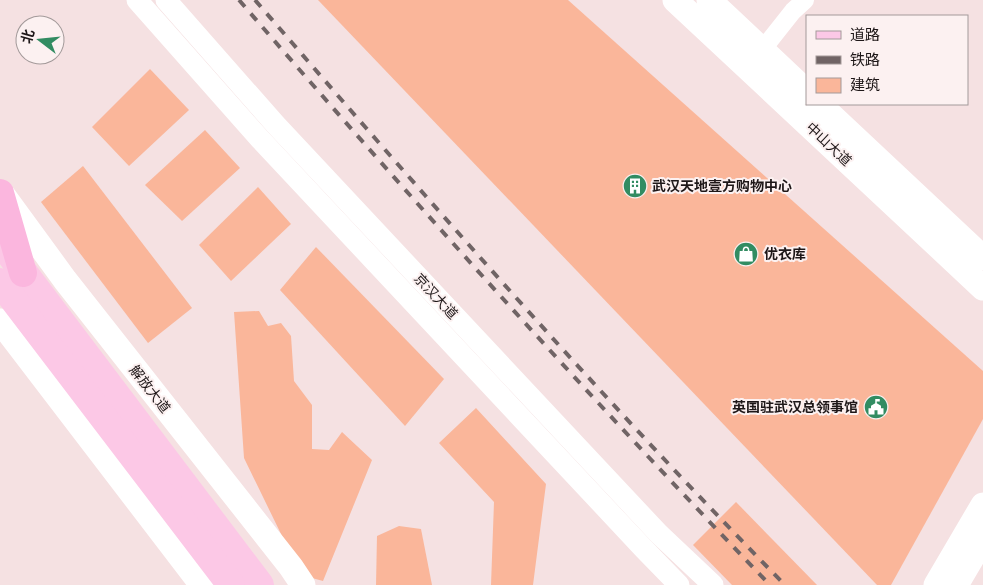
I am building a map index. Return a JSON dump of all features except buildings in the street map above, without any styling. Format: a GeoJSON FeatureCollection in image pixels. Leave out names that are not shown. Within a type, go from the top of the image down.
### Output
{"type":"FeatureCollection","features":[{"type":"Feature","properties":{"kind":"highway"},"geometry":{"type":"LineString","coordinates":[[0,192],[12,277]]}},
{"type":"Feature","properties":{"kind":"main road","name":"中山大道"},"geometry":{"type":"LineString","coordinates":[[675,0],[755,59],[806,91]]}},
{"type":"Feature","properties":{"kind":"main road","name":"中山大道"},"geometry":{"type":"LineString","coordinates":[[709,0],[755,59],[983,288]]}},
{"type":"Feature","properties":{"kind":"main road","name":"中山大道"},"geometry":{"type":"LineString","coordinates":[[820,105],[983,258]]}},
{"type":"Feature","properties":{"kind":"main road","name":"解放大道"},"geometry":{"type":"LineString","coordinates":[[0,192],[65,280],[291,567],[303,585]]}},
{"type":"Feature","properties":{"kind":"main road"},"geometry":{"type":"LineString","coordinates":[[0,241],[12,277],[231,585]]}},
{"type":"Feature","properties":{"kind":"main road"},"geometry":{"type":"LineString","coordinates":[[12,277],[260,585]]}},
{"type":"Feature","properties":{"kind":"main road"},"geometry":{"type":"LineString","coordinates":[[0,321],[202,585]]}},
{"type":"Feature","properties":{"kind":"main road"},"geometry":{"type":"LineString","coordinates":[[936,585],[983,505]]}},
{"type":"Feature","properties":{"kind":"main road"},"geometry":{"type":"LineString","coordinates":[[956,585],[983,539]]}},
{"type":"Feature","properties":{"kind":"street","name":"京汉大道"},"geometry":{"type":"LineString","coordinates":[[137,0],[260,139],[679,585]]}},
{"type":"Feature","properties":{"kind":"street","name":"京汉大道"},"geometry":{"type":"LineString","coordinates":[[166,0],[283,132],[659,534],[713,585]]}},
{"type":"Feature","properties":{"kind":"street"},"geometry":{"type":"LineString","coordinates":[[755,59],[793,11],[805,0]]}},
{"type":"Feature","properties":{"kind":"railway"},"geometry":{"type":"LineString","coordinates":[[239,0],[500,296],[770,585]]}},
{"type":"Feature","properties":{"kind":"railway"},"geometry":{"type":"LineString","coordinates":[[255,0],[384,149],[581,370],[785,585]]}},
{"type":"Feature","properties":{"kind":"place","name":"武汉天地壹方购物中心"},"geometry":{"type":"Point","coordinates":[635,186]}},
{"type":"Feature","properties":{"kind":"place","name":"优衣库"},"geometry":{"type":"Point","coordinates":[746,254]}},
{"type":"Feature","properties":{"kind":"place","name":"英国驻武汉总领事馆"},"geometry":{"type":"Point","coordinates":[876,407]}}]}
